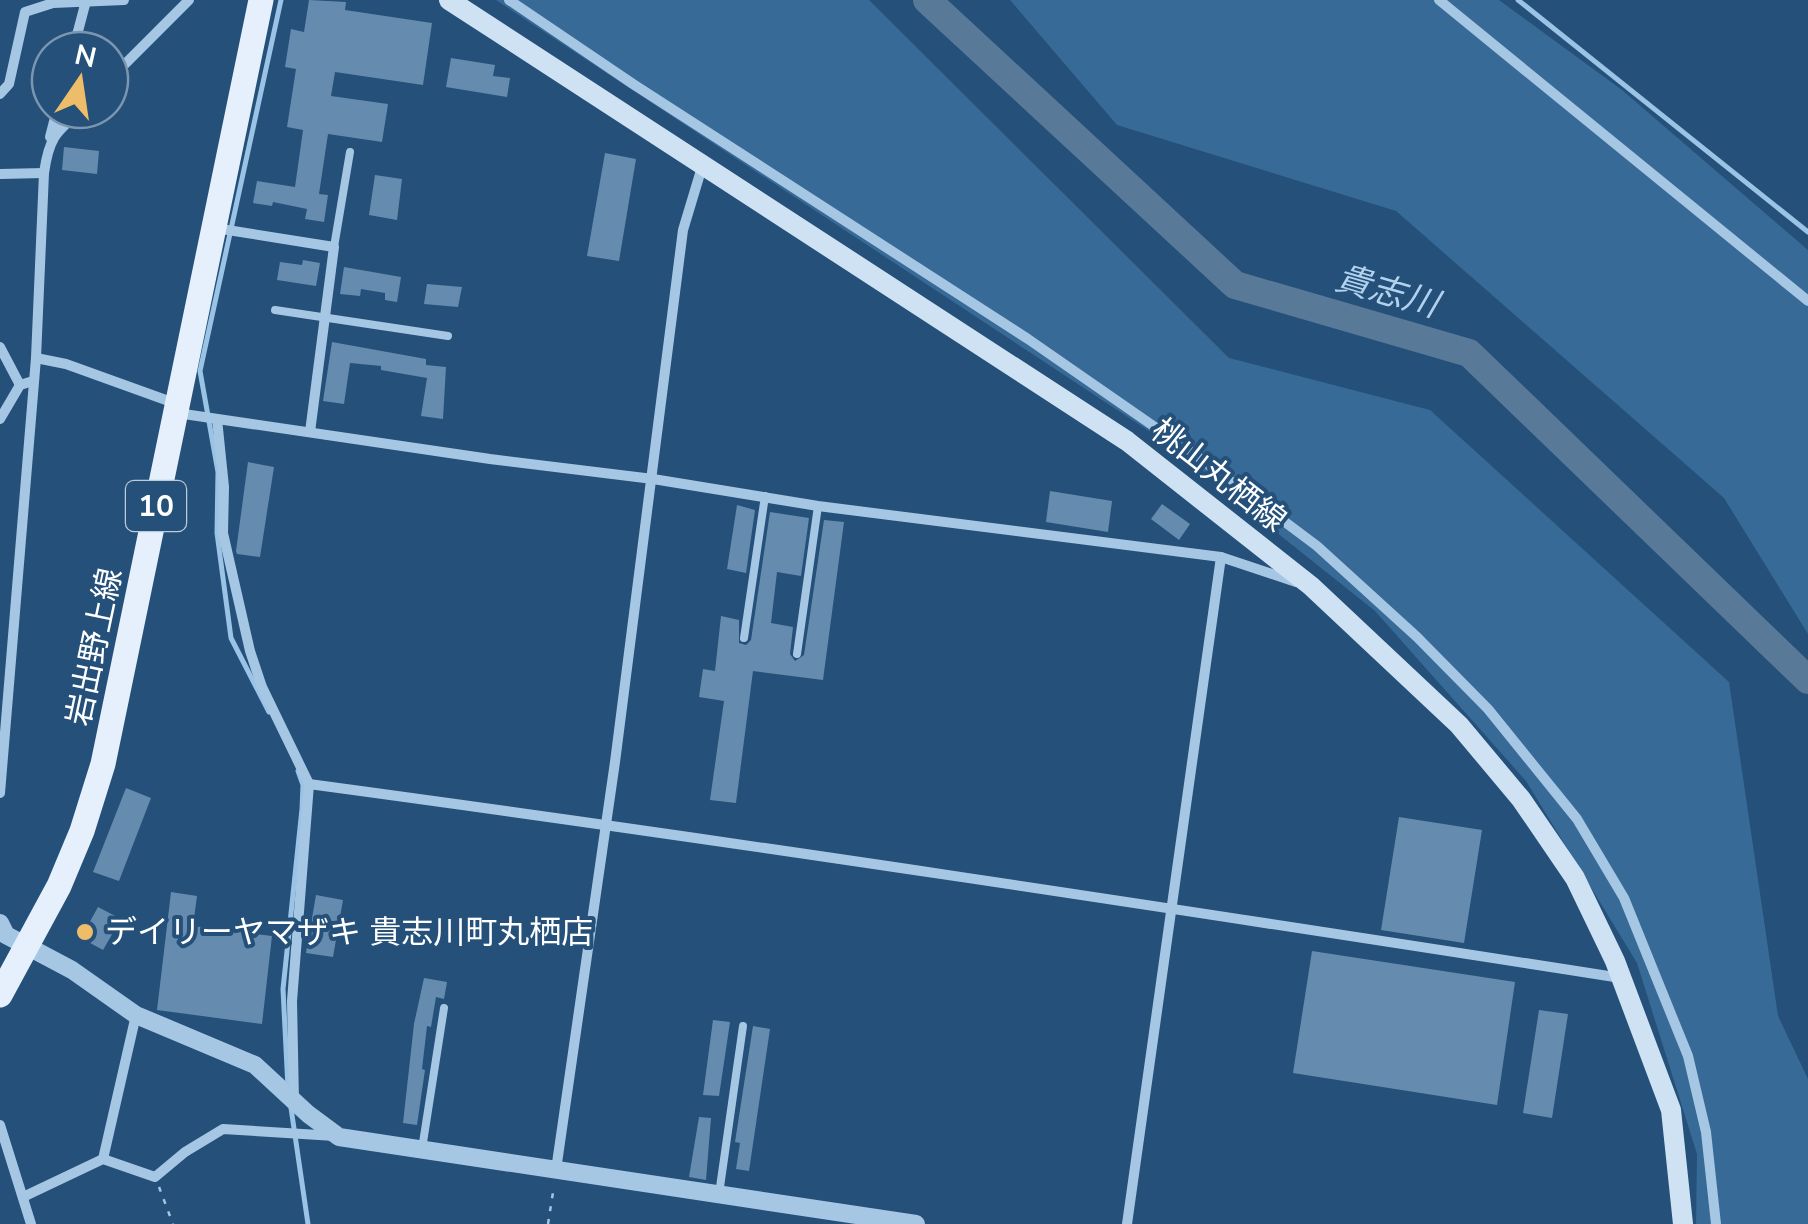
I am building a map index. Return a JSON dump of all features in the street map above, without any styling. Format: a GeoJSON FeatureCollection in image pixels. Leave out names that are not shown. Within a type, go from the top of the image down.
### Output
{"type":"FeatureCollection","features":[{"type":"Feature","properties":{"kind":"main road","name":"岩出野上線"},"geometry":{"type":"LineString","coordinates":[[0,995],[67,868],[103,764],[261,0]]}},
{"type":"Feature","properties":{"kind":"main road","name":"桃山丸栖線"},"geometry":{"type":"LineString","coordinates":[[449,0],[1127,442],[1311,586],[1459,726],[1521,799],[1575,878],[1622,978],[1671,1110],[1683,1224]]}},
{"type":"Feature","properties":{"kind":"street"},"geometry":{"type":"LineString","coordinates":[[25,12],[53,3],[124,0]]}},
{"type":"Feature","properties":{"kind":"street"},"geometry":{"type":"LineString","coordinates":[[130,59],[189,0]]}},
{"type":"Feature","properties":{"kind":"street"},"geometry":{"type":"LineString","coordinates":[[510,0],[1028,339],[1201,460],[1317,546],[1417,637],[1488,709],[1576,819],[1624,898],[1688,1056],[1706,1132],[1716,1224]]}},
{"type":"Feature","properties":{"kind":"street"},"geometry":{"type":"LineString","coordinates":[[1439,0],[1808,301]]}},
{"type":"Feature","properties":{"kind":"street"},"geometry":{"type":"LineString","coordinates":[[16,1],[25,12]]}},
{"type":"Feature","properties":{"kind":"street"},"geometry":{"type":"LineString","coordinates":[[78,30],[86,1]]}},
{"type":"Feature","properties":{"kind":"street"},"geometry":{"type":"LineString","coordinates":[[0,94],[9,84],[25,12]]}},
{"type":"Feature","properties":{"kind":"street"},"geometry":{"type":"LineString","coordinates":[[0,793],[36,358],[44,174],[52,130]]}},
{"type":"Feature","properties":{"kind":"street"},"geometry":{"type":"LineString","coordinates":[[49,143],[58,130]]}},
{"type":"Feature","properties":{"kind":"street"},"geometry":{"type":"LineString","coordinates":[[556,1170],[684,230],[702,167]]}},
{"type":"Feature","properties":{"kind":"street"},"geometry":{"type":"LineString","coordinates":[[0,174],[44,174]]}},
{"type":"Feature","properties":{"kind":"street"},"geometry":{"type":"LineString","coordinates":[[214,228],[334,247],[310,432]]}},
{"type":"Feature","properties":{"kind":"street"},"geometry":{"type":"LineString","coordinates":[[0,347],[20,385]]}},
{"type":"Feature","properties":{"kind":"street"},"geometry":{"type":"LineString","coordinates":[[36,358],[66,364],[176,408],[217,419],[818,506],[1221,557],[1311,586]]}},
{"type":"Feature","properties":{"kind":"street"},"geometry":{"type":"LineString","coordinates":[[0,419],[20,385],[33,380]]}},
{"type":"Feature","properties":{"kind":"street"},"geometry":{"type":"LineString","coordinates":[[217,419],[224,487],[223,534],[250,651],[262,687],[309,784],[292,1000],[294,1101]]}},
{"type":"Feature","properties":{"kind":"street"},"geometry":{"type":"LineString","coordinates":[[1127,1224],[1221,557]]}},
{"type":"Feature","properties":{"kind":"street"},"geometry":{"type":"LineString","coordinates":[[309,784],[606,824],[1622,978]]}},
{"type":"Feature","properties":{"kind":"street"},"geometry":{"type":"LineString","coordinates":[[0,923],[6,935],[72,970],[136,1015],[255,1065],[339,1136]]}},
{"type":"Feature","properties":{"kind":"street"},"geometry":{"type":"LineString","coordinates":[[103,1159],[136,1015]]}},
{"type":"Feature","properties":{"kind":"street"},"geometry":{"type":"LineString","coordinates":[[0,1125],[30,1224]]}},
{"type":"Feature","properties":{"kind":"street"},"geometry":{"type":"LineString","coordinates":[[23,1196],[103,1159],[155,1177],[185,1152],[223,1130],[339,1136],[916,1224]]}},
{"type":"Feature","properties":{"kind":"lane"},"geometry":{"type":"LineString","coordinates":[[334,247],[350,152]]}},
{"type":"Feature","properties":{"kind":"lane"},"geometry":{"type":"LineString","coordinates":[[274,310],[448,336]]}},
{"type":"Feature","properties":{"kind":"lane"},"geometry":{"type":"LineString","coordinates":[[744,638],[765,496]]}},
{"type":"Feature","properties":{"kind":"lane"},"geometry":{"type":"LineString","coordinates":[[796,654],[818,506]]}},
{"type":"Feature","properties":{"kind":"lane"},"geometry":{"type":"LineString","coordinates":[[422,1150],[444,1008]]}},
{"type":"Feature","properties":{"kind":"lane"},"geometry":{"type":"LineString","coordinates":[[718,1194],[743,1026]]}},
{"type":"Feature","properties":{"kind":"path"},"geometry":{"type":"LineString","coordinates":[[548,1224],[556,1170]]}},
{"type":"Feature","properties":{"kind":"path"},"geometry":{"type":"LineString","coordinates":[[155,1177],[174,1224]]}},
{"type":"Feature","properties":{"kind":"shaded area"},"geometry":{"type":"Polygon","coordinates":[[[496,0],[869,0],[1229,358],[1430,410],[1729,682],[1778,1016],[1808,1079],[1808,1224],[1696,1224],[1697,1154],[1637,963],[1526,781],[1375,611],[1149,431],[496,0]]]}},
{"type":"Feature","properties":{"kind":"shaded area"},"geometry":{"type":"Polygon","coordinates":[[[1010,0],[1499,0],[1622,90],[1808,250],[1808,634],[1724,498],[1396,211],[1117,125],[1010,0]]]}},
{"type":"Feature","properties":{"kind":"building"},"geometry":{"type":"Polygon","coordinates":[[[309,0],[346,2],[345,10],[432,23],[423,85],[335,72],[331,96],[388,104],[382,142],[328,134],[319,194],[328,195],[324,222],[305,219],[307,209],[273,202],[272,206],[253,203],[257,181],[295,187],[303,130],[287,127],[296,69],[285,67],[291,29],[304,32],[309,0]]]}},
{"type":"Feature","properties":{"kind":"building"},"geometry":{"type":"Polygon","coordinates":[[[451,58],[495,65],[493,76],[510,78],[507,97],[446,87],[451,58]]]}},
{"type":"Feature","properties":{"kind":"building"},"geometry":{"type":"Polygon","coordinates":[[[64,147],[99,151],[97,174],[62,170],[64,147]]]}},
{"type":"Feature","properties":{"kind":"building"},"geometry":{"type":"Polygon","coordinates":[[[605,153],[636,159],[619,261],[587,256],[605,153]]]}},
{"type":"Feature","properties":{"kind":"building"},"geometry":{"type":"Polygon","coordinates":[[[375,175],[402,179],[397,220],[369,215],[375,175]]]}},
{"type":"Feature","properties":{"kind":"building"},"geometry":{"type":"Polygon","coordinates":[[[303,260],[320,263],[316,286],[277,280],[280,262],[302,265],[303,260]]]}},
{"type":"Feature","properties":{"kind":"building"},"geometry":{"type":"Polygon","coordinates":[[[344,267],[401,277],[397,302],[385,300],[385,293],[361,289],[360,296],[340,294],[344,267]]]}},
{"type":"Feature","properties":{"kind":"building"},"geometry":{"type":"Polygon","coordinates":[[[427,284],[462,287],[458,307],[424,304],[427,284]]]}},
{"type":"Feature","properties":{"kind":"building"},"geometry":{"type":"Polygon","coordinates":[[[332,342],[426,359],[426,365],[446,367],[443,419],[421,416],[427,378],[381,370],[381,366],[350,363],[344,404],[323,401],[332,342]]]}},
{"type":"Feature","properties":{"kind":"building"},"geometry":{"type":"Polygon","coordinates":[[[248,462],[274,467],[260,557],[236,551],[248,462]]]}},
{"type":"Feature","properties":{"kind":"building"},"geometry":{"type":"Polygon","coordinates":[[[1050,491],[1112,501],[1108,532],[1046,522],[1050,491]]]}},
{"type":"Feature","properties":{"kind":"building"},"geometry":{"type":"Polygon","coordinates":[[[1162,504],[1190,524],[1179,540],[1151,519],[1162,504]]]}},
{"type":"Feature","properties":{"kind":"building"},"geometry":{"type":"Polygon","coordinates":[[[737,505],[755,510],[746,573],[727,569],[737,505]]]}},
{"type":"Feature","properties":{"kind":"building"},"geometry":{"type":"Polygon","coordinates":[[[770,512],[809,518],[801,576],[777,572],[771,623],[793,627],[790,654],[795,661],[804,655],[824,520],[844,522],[823,680],[753,671],[736,803],[710,800],[724,701],[699,697],[703,669],[715,671],[721,616],[739,620],[739,643],[746,645],[751,640],[770,512]]]}},
{"type":"Feature","properties":{"kind":"building"},"geometry":{"type":"Polygon","coordinates":[[[126,788],[151,798],[119,881],[93,872],[126,788]]]}},
{"type":"Feature","properties":{"kind":"building"},"geometry":{"type":"Polygon","coordinates":[[[1399,817],[1482,830],[1464,943],[1381,930],[1399,817]]]}},
{"type":"Feature","properties":{"kind":"building"},"geometry":{"type":"Polygon","coordinates":[[[171,892],[197,896],[193,926],[272,936],[262,1024],[157,1010],[171,892]]]}},
{"type":"Feature","properties":{"kind":"building"},"geometry":{"type":"Polygon","coordinates":[[[316,895],[343,900],[333,957],[306,953],[316,895]]]}},
{"type":"Feature","properties":{"kind":"building"},"geometry":{"type":"Polygon","coordinates":[[[98,907],[121,919],[103,950],[81,938],[98,907]]]}},
{"type":"Feature","properties":{"kind":"building"},"geometry":{"type":"Polygon","coordinates":[[[1312,951],[1515,982],[1497,1105],[1293,1073],[1312,951]]]}},
{"type":"Feature","properties":{"kind":"building"},"geometry":{"type":"Polygon","coordinates":[[[424,978],[447,982],[444,999],[436,997],[431,1027],[427,1026],[417,1125],[403,1123],[414,1024],[424,978]]]}},
{"type":"Feature","properties":{"kind":"building"},"geometry":{"type":"Polygon","coordinates":[[[1539,1010],[1568,1014],[1552,1118],[1523,1113],[1539,1010]]]}},
{"type":"Feature","properties":{"kind":"building"},"geometry":{"type":"Polygon","coordinates":[[[713,1020],[730,1022],[719,1096],[703,1095],[713,1020]]]}},
{"type":"Feature","properties":{"kind":"building"},"geometry":{"type":"Polygon","coordinates":[[[753,1026],[770,1029],[749,1171],[736,1169],[740,1143],[735,1142],[753,1026]]]}},
{"type":"Feature","properties":{"kind":"building"},"geometry":{"type":"Polygon","coordinates":[[[699,1117],[711,1118],[706,1180],[689,1177],[699,1117]]]}},
{"type":"Feature","properties":{"kind":"waterway"},"geometry":{"type":"LineString","coordinates":[[269,712],[231,638],[217,533],[218,472],[200,371],[281,0]]}},
{"type":"Feature","properties":{"kind":"waterway","name":"貴志川"},"geometry":{"type":"LineString","coordinates":[[927,0],[1235,285],[1469,353],[1808,680]]}},
{"type":"Feature","properties":{"kind":"waterway"},"geometry":{"type":"LineString","coordinates":[[1518,0],[1808,232]]}},
{"type":"Feature","properties":{"kind":"waterway"},"geometry":{"type":"LineString","coordinates":[[288,1088],[283,989],[302,809],[303,785],[298,771]]}},
{"type":"Feature","properties":{"kind":"waterway"},"geometry":{"type":"LineString","coordinates":[[291,1108],[308,1224]]}},
{"type":"Feature","properties":{"kind":"place","name":"デイリーヤマザキ 貴志川町丸栖店"},"geometry":{"type":"Point","coordinates":[85,932]}}]}
